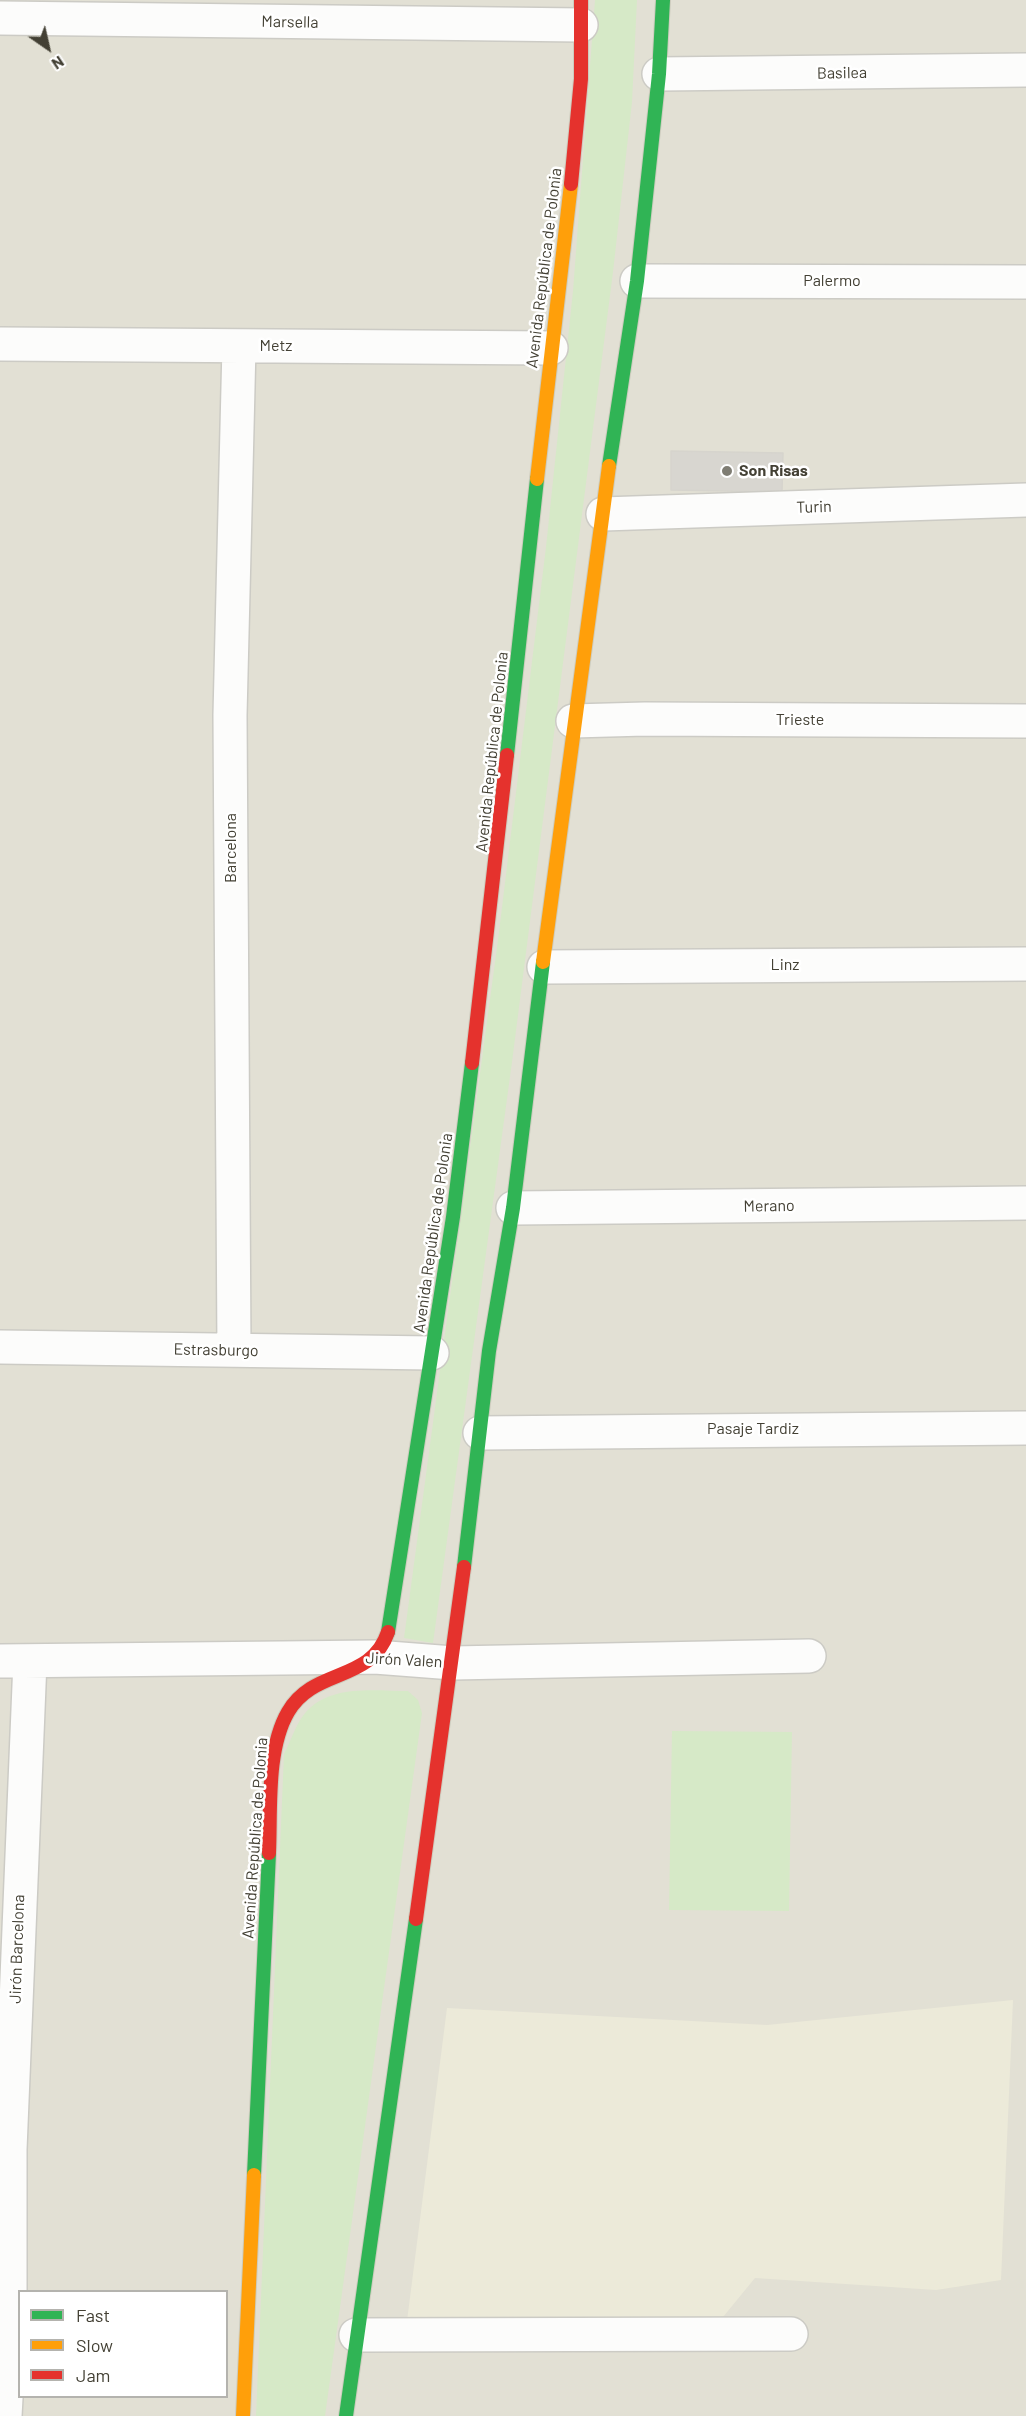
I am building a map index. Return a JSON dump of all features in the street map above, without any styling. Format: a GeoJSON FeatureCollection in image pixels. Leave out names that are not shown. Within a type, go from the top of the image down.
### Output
{"type":"FeatureCollection","features":[{"type":"Feature","properties":{"kind":"main road"},"geometry":{"type":"LineString","coordinates":[[346,2416],[453,1663],[489,1351],[513,1208],[573,721],[624,356],[637,281],[658,74],[663,0]]}},
{"type":"Feature","properties":{"kind":"main road","name":"Avenida República de Polonia"},"geometry":{"type":"LineString","coordinates":[[243,2416],[237,2331],[274,1750],[281,1721],[299,1695],[375,1657],[385,1641],[392,1620],[432,1353],[484,970],[551,348],[562,273],[581,79],[581,12]]}},
{"type":"Feature","properties":{"kind":"street","name":"Marsella"},"geometry":{"type":"LineString","coordinates":[[0,18],[581,12]]}},
{"type":"Feature","properties":{"kind":"street","name":"Basilea"},"geometry":{"type":"LineString","coordinates":[[658,74],[1026,70]]}},
{"type":"Feature","properties":{"kind":"street","name":"Palermo"},"geometry":{"type":"LineString","coordinates":[[637,281],[1026,282]]}},
{"type":"Feature","properties":{"kind":"street","name":"Metz"},"geometry":{"type":"LineString","coordinates":[[0,344],[551,348]]}},
{"type":"Feature","properties":{"kind":"street","name":"Barcelona"},"geometry":{"type":"LineString","coordinates":[[234,1350],[230,716],[239,346]]}},
{"type":"Feature","properties":{"kind":"street","name":"Turin"},"geometry":{"type":"LineString","coordinates":[[603,514],[1026,500]]}},
{"type":"Feature","properties":{"kind":"street","name":"Trieste"},"geometry":{"type":"LineString","coordinates":[[573,721],[645,719],[1026,721]]}},
{"type":"Feature","properties":{"kind":"street","name":"Linz"},"geometry":{"type":"LineString","coordinates":[[544,967],[1026,964]]}},
{"type":"Feature","properties":{"kind":"street","name":"Merano"},"geometry":{"type":"LineString","coordinates":[[513,1208],[1026,1203]]}},
{"type":"Feature","properties":{"kind":"street","name":"Estrasburgo"},"geometry":{"type":"LineString","coordinates":[[0,1347],[432,1353]]}},
{"type":"Feature","properties":{"kind":"street","name":"Pasaje Tardiz"},"geometry":{"type":"LineString","coordinates":[[480,1433],[1026,1428]]}},
{"type":"Feature","properties":{"kind":"street","name":"Jirón Valen"},"geometry":{"type":"LineString","coordinates":[[15,1661],[375,1657],[453,1663],[809,1656]]}},
{"type":"Feature","properties":{"kind":"street","name":"Jirón Barcelona"},"geometry":{"type":"LineString","coordinates":[[4,2406],[15,2325],[5,2149],[15,1661]]}},
{"type":"Feature","properties":{"kind":"street"},"geometry":{"type":"LineString","coordinates":[[356,2335],[791,2334]]}},
{"type":"Feature","properties":{"kind":"shaded area"},"geometry":{"type":"Polygon","coordinates":[[[0,0],[1026,0],[1026,2416],[0,2416],[0,0]]]}},
{"type":"Feature","properties":{"kind":"shaded area"},"geometry":{"type":"Polygon","coordinates":[[[1013,2000],[1001,2280],[936,2290],[755,2278],[714,2328],[407,2321],[447,2008],[767,2025],[1013,2000]]]}},
{"type":"Feature","properties":{"kind":"green space"},"geometry":{"type":"Polygon","coordinates":[[[595,0],[637,0],[632,102],[613,272],[512,1062],[433,1643],[404,1638],[498,940],[546,547],[573,291],[595,0]]]}},
{"type":"Feature","properties":{"kind":"green space"},"geometry":{"type":"Polygon","coordinates":[[[354,1691],[408,1691],[418,1700],[422,1713],[325,2416],[256,2416],[284,1754],[302,1716],[316,1703],[340,1693],[354,1691]]]}},
{"type":"Feature","properties":{"kind":"green space"},"geometry":{"type":"Polygon","coordinates":[[[672,1731],[792,1732],[789,1911],[669,1910],[672,1731]]]}},
{"type":"Feature","properties":{"kind":"building","name":"Son Risas"},"geometry":{"type":"Polygon","coordinates":[[[671,451],[783,453],[782,492],[671,490],[671,451]]]}},
{"type":"Feature","properties":{"kind":"traffic: fast"},"geometry":{"type":"LineString","coordinates":[[609,466],[637,281],[659,74],[663,0]]}},
{"type":"Feature","properties":{"kind":"traffic: fast"},"geometry":{"type":"LineString","coordinates":[[507,755],[537,479]]}},
{"type":"Feature","properties":{"kind":"traffic: fast"},"geometry":{"type":"LineString","coordinates":[[464,1567],[489,1351],[513,1208],[543,962]]}},
{"type":"Feature","properties":{"kind":"traffic: fast"},"geometry":{"type":"LineString","coordinates":[[388,1632],[453,1217],[472,1063]]}},
{"type":"Feature","properties":{"kind":"traffic: fast"},"geometry":{"type":"LineString","coordinates":[[254,2175],[269,1853]]}},
{"type":"Feature","properties":{"kind":"traffic: fast"},"geometry":{"type":"LineString","coordinates":[[346,2416],[416,1919]]}},
{"type":"Feature","properties":{"kind":"traffic: slow"},"geometry":{"type":"LineString","coordinates":[[537,479],[571,184]]}},
{"type":"Feature","properties":{"kind":"traffic: slow"},"geometry":{"type":"LineString","coordinates":[[543,962],[609,466]]}},
{"type":"Feature","properties":{"kind":"traffic: slow"},"geometry":{"type":"LineString","coordinates":[[243,2416],[254,2175]]}},
{"type":"Feature","properties":{"kind":"traffic: jam"},"geometry":{"type":"LineString","coordinates":[[571,184],[581,79],[581,0]]}},
{"type":"Feature","properties":{"kind":"traffic: jam"},"geometry":{"type":"LineString","coordinates":[[472,1063],[507,755]]}},
{"type":"Feature","properties":{"kind":"traffic: jam"},"geometry":{"type":"LineString","coordinates":[[416,1919],[464,1567]]}},
{"type":"Feature","properties":{"kind":"traffic: jam"},"geometry":{"type":"LineString","coordinates":[[269,1853],[273,1762],[281,1727],[288,1712],[299,1698],[312,1688],[369,1660],[380,1648],[388,1632]]}},
{"type":"Feature","properties":{"kind":"place","name":"Son Risas"},"geometry":{"type":"Point","coordinates":[727,471]}}]}
